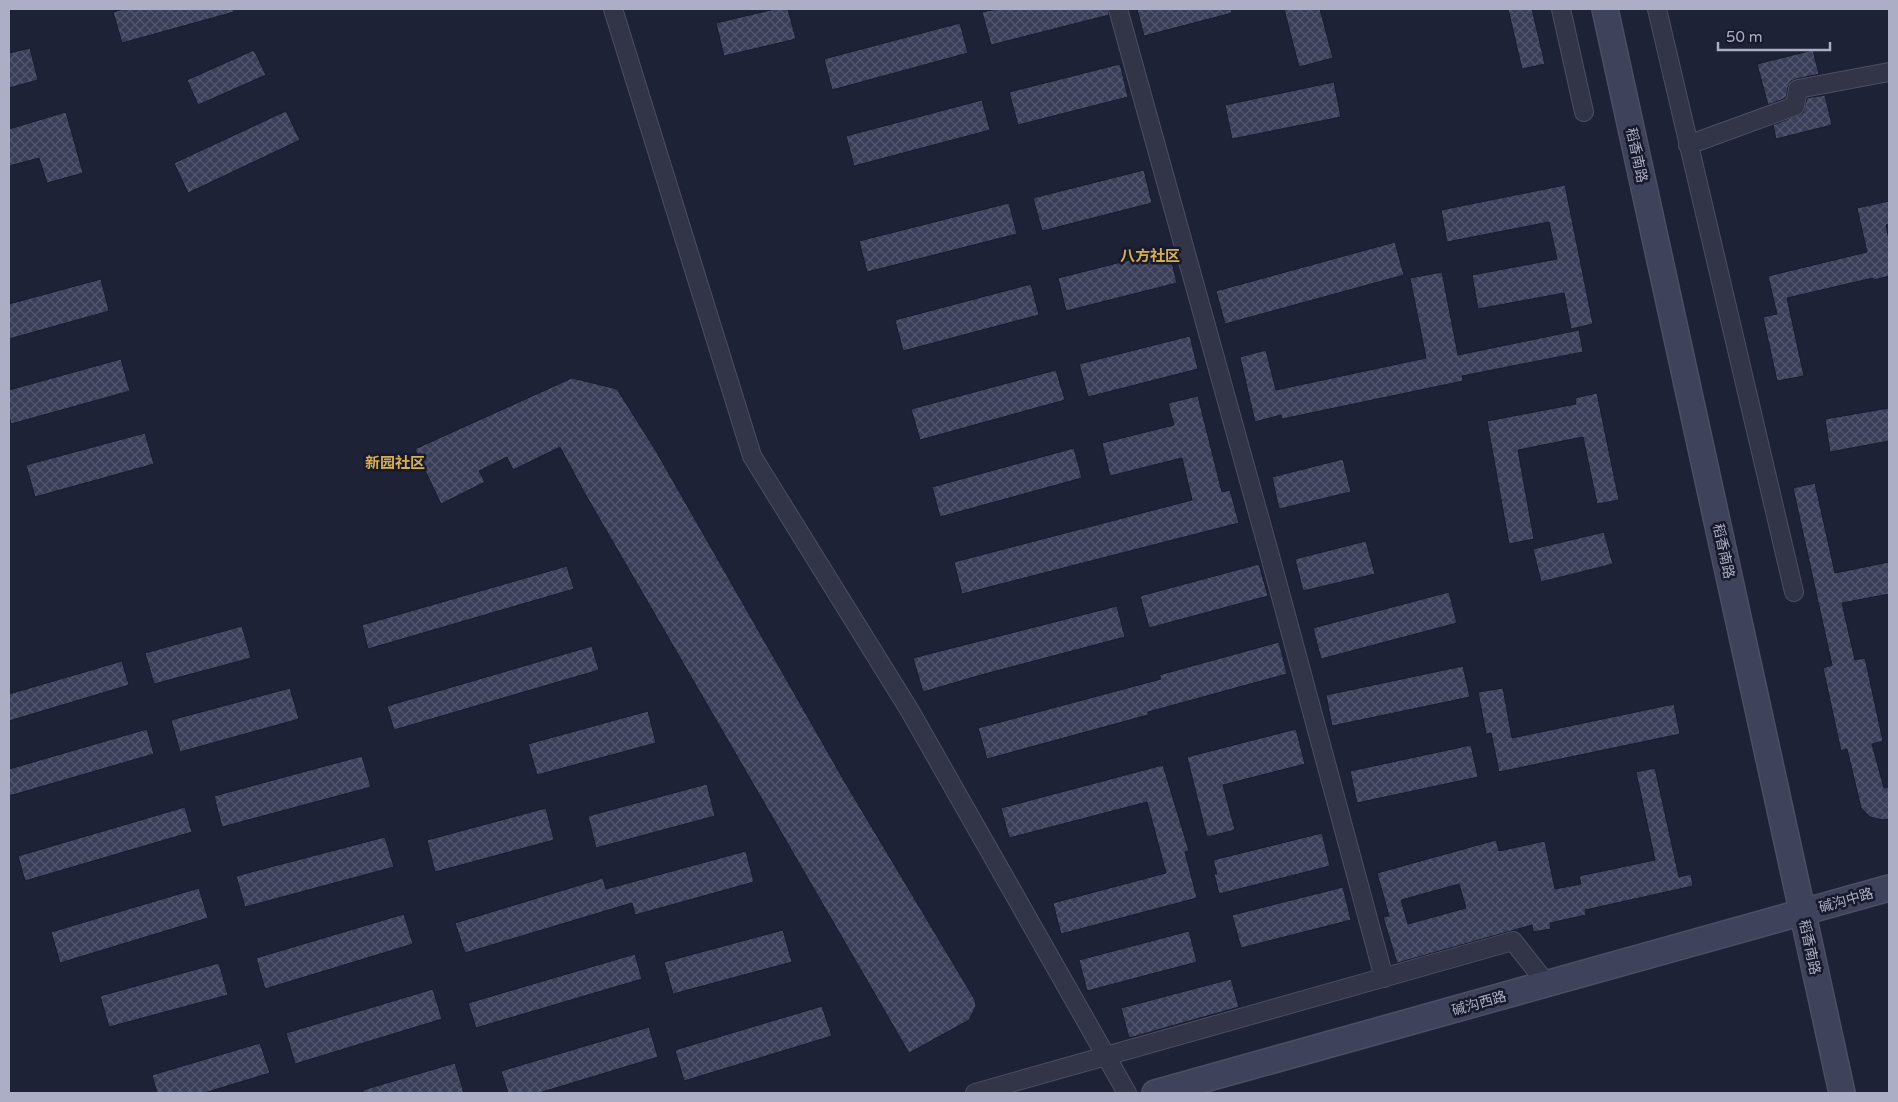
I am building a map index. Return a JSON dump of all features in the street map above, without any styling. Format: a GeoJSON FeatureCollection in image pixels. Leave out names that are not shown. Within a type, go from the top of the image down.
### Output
{"type":"FeatureCollection","features":[{"type":"Feature","properties":{"kind":"main road","name":"稻香南路"},"geometry":{"type":"LineString","coordinates":[[1605,9],[1842,1093]]}},
{"type":"Feature","properties":{"kind":"main road","name":"碱沟中路"},"geometry":{"type":"LineString","coordinates":[[1803,912],[1889,888]]}},
{"type":"Feature","properties":{"kind":"main road","name":"碱沟西路"},"geometry":{"type":"LineString","coordinates":[[1155,1093],[1803,912]]}},
{"type":"Feature","properties":{"kind":"street"},"geometry":{"type":"LineString","coordinates":[[613,9],[752,456],[910,711],[1127,1093]]}},
{"type":"Feature","properties":{"kind":"street"},"geometry":{"type":"LineString","coordinates":[[1118,9],[1267,546],[1384,978]]}},
{"type":"Feature","properties":{"kind":"street"},"geometry":{"type":"LineString","coordinates":[[1561,9],[1584,112]]}},
{"type":"Feature","properties":{"kind":"street"},"geometry":{"type":"LineString","coordinates":[[1657,9],[1794,592]]}},
{"type":"Feature","properties":{"kind":"street"},"geometry":{"type":"LineString","coordinates":[[1688,145],[1795,106],[1798,89],[1889,72]]}},
{"type":"Feature","properties":{"kind":"street"},"geometry":{"type":"LineString","coordinates":[[975,1093],[1513,941],[1547,984]]}},
{"type":"Feature","properties":{"kind":"building"},"geometry":{"type":"Polygon","coordinates":[[[124,9],[234,9],[234,12],[122,43],[113,12],[124,9]]]}},
{"type":"Feature","properties":{"kind":"building"},"geometry":{"type":"Polygon","coordinates":[[[775,9],[788,9],[796,39],[724,56],[716,23],[775,9]]]}},
{"type":"Feature","properties":{"kind":"building"},"geometry":{"type":"Polygon","coordinates":[[[997,9],[1108,9],[1109,15],[991,45],[982,12],[997,9]]]}},
{"type":"Feature","properties":{"kind":"building"},"geometry":{"type":"Polygon","coordinates":[[[1137,9],[1231,9],[1232,13],[1144,36],[1137,9]]]}},
{"type":"Feature","properties":{"kind":"building"},"geometry":{"type":"Polygon","coordinates":[[[1284,9],[1320,9],[1333,58],[1299,67],[1284,9]]]}},
{"type":"Feature","properties":{"kind":"building"},"geometry":{"type":"Polygon","coordinates":[[[1508,9],[1532,9],[1545,64],[1522,69],[1508,9]]]}},
{"type":"Feature","properties":{"kind":"building"},"geometry":{"type":"Polygon","coordinates":[[[960,23],[968,53],[832,90],[824,59],[960,23]]]}},
{"type":"Feature","properties":{"kind":"building"},"geometry":{"type":"Polygon","coordinates":[[[30,48],[38,80],[9,88],[9,53],[30,48]]]}},
{"type":"Feature","properties":{"kind":"building"},"geometry":{"type":"Polygon","coordinates":[[[254,50],[266,75],[198,105],[187,80],[254,50]]]}},
{"type":"Feature","properties":{"kind":"building"},"geometry":{"type":"Polygon","coordinates":[[[1813,50],[1819,74],[1791,81],[1786,98],[1768,105],[1757,64],[1813,50]]]}},
{"type":"Feature","properties":{"kind":"building"},"geometry":{"type":"Polygon","coordinates":[[[1120,64],[1128,97],[1018,125],[1009,92],[1120,64]]]}},
{"type":"Feature","properties":{"kind":"building"},"geometry":{"type":"Polygon","coordinates":[[[1334,82],[1341,117],[1232,139],[1225,105],[1334,82]]]}},
{"type":"Feature","properties":{"kind":"building"},"geometry":{"type":"Polygon","coordinates":[[[1825,95],[1832,125],[1776,139],[1773,125],[1803,113],[1807,98],[1825,95]]]}},
{"type":"Feature","properties":{"kind":"building"},"geometry":{"type":"Polygon","coordinates":[[[982,100],[990,130],[854,166],[846,136],[982,100]]]}},
{"type":"Feature","properties":{"kind":"building"},"geometry":{"type":"Polygon","coordinates":[[[286,111],[300,140],[188,193],[174,163],[286,111]]]}},
{"type":"Feature","properties":{"kind":"building"},"geometry":{"type":"Polygon","coordinates":[[[66,112],[83,173],[47,183],[39,158],[9,166],[9,129],[66,112]]]}},
{"type":"Feature","properties":{"kind":"building"},"geometry":{"type":"Polygon","coordinates":[[[1144,170],[1152,203],[1042,231],[1033,198],[1144,170]]]}},
{"type":"Feature","properties":{"kind":"building"},"geometry":{"type":"Polygon","coordinates":[[[1565,185],[1593,324],[1571,329],[1564,293],[1478,309],[1472,275],[1557,259],[1549,222],[1447,242],[1441,210],[1565,185]]]}},
{"type":"Feature","properties":{"kind":"building"},"geometry":{"type":"Polygon","coordinates":[[[1889,201],[1889,224],[1886,225],[1889,240],[1889,276],[1787,298],[1804,376],[1777,381],[1763,317],[1777,314],[1768,276],[1867,252],[1857,208],[1889,201]]]}},
{"type":"Feature","properties":{"kind":"building"},"geometry":{"type":"Polygon","coordinates":[[[1009,203],[1017,234],[867,272],[859,241],[1009,203]]]}},
{"type":"Feature","properties":{"kind":"building"},"geometry":{"type":"Polygon","coordinates":[[[1395,242],[1404,275],[1225,324],[1216,291],[1395,242]]]}},
{"type":"Feature","properties":{"kind":"building"},"geometry":{"type":"Polygon","coordinates":[[[1169,250],[1177,283],[1066,311],[1058,278],[1169,250]]]}},
{"type":"Feature","properties":{"kind":"building"},"geometry":{"type":"Polygon","coordinates":[[[1442,272],[1458,355],[1579,330],[1583,352],[1462,376],[1463,381],[1282,419],[1281,415],[1255,422],[1240,357],[1266,350],[1276,390],[1426,358],[1410,278],[1442,272]]]}},
{"type":"Feature","properties":{"kind":"building"},"geometry":{"type":"Polygon","coordinates":[[[101,279],[109,311],[9,339],[9,304],[101,279]]]}},
{"type":"Feature","properties":{"kind":"building"},"geometry":{"type":"Polygon","coordinates":[[[1031,284],[1039,315],[903,351],[895,320],[1031,284]]]}},
{"type":"Feature","properties":{"kind":"building"},"geometry":{"type":"Polygon","coordinates":[[[1190,336],[1198,369],[1088,397],[1079,364],[1190,336]]]}},
{"type":"Feature","properties":{"kind":"building"},"geometry":{"type":"Polygon","coordinates":[[[121,359],[130,391],[11,424],[9,390],[121,359]]]}},
{"type":"Feature","properties":{"kind":"building"},"geometry":{"type":"Polygon","coordinates":[[[1056,370],[1065,400],[920,440],[911,409],[1056,370]]]}},
{"type":"Feature","properties":{"kind":"building"},"geometry":{"type":"Polygon","coordinates":[[[572,378],[617,389],[656,451],[846,784],[975,1000],[976,1006],[969,1020],[909,1053],[584,492],[560,447],[513,470],[507,457],[479,471],[485,482],[441,504],[415,449],[572,378]]]}},
{"type":"Feature","properties":{"kind":"building"},"geometry":{"type":"Polygon","coordinates":[[[1597,393],[1619,500],[1597,504],[1583,437],[1518,450],[1534,539],[1509,544],[1487,421],[1576,404],[1575,398],[1597,393]]]}},
{"type":"Feature","properties":{"kind":"building"},"geometry":{"type":"Polygon","coordinates":[[[1198,396],[1222,492],[1230,490],[1239,523],[962,594],[954,562],[1192,500],[1182,458],[1110,476],[1102,443],[1174,425],[1168,403],[1198,396]]]}},
{"type":"Feature","properties":{"kind":"building"},"geometry":{"type":"Polygon","coordinates":[[[1889,408],[1889,441],[1830,452],[1825,419],[1889,408]]]}},
{"type":"Feature","properties":{"kind":"building"},"geometry":{"type":"Polygon","coordinates":[[[145,433],[154,464],[35,497],[26,465],[145,433]]]}},
{"type":"Feature","properties":{"kind":"building"},"geometry":{"type":"Polygon","coordinates":[[[1074,448],[1082,478],[940,517],[932,487],[1074,448]]]}},
{"type":"Feature","properties":{"kind":"building"},"geometry":{"type":"Polygon","coordinates":[[[1343,459],[1351,492],[1279,509],[1272,477],[1343,459]]]}},
{"type":"Feature","properties":{"kind":"building"},"geometry":{"type":"Polygon","coordinates":[[[1815,483],[1835,573],[1889,562],[1889,594],[1842,603],[1855,660],[1865,658],[1883,741],[1872,744],[1884,788],[1889,787],[1889,819],[1883,820],[1870,817],[1861,808],[1847,749],[1841,751],[1823,668],[1832,665],[1793,488],[1815,483]]]}},
{"type":"Feature","properties":{"kind":"building"},"geometry":{"type":"Polygon","coordinates":[[[1604,532],[1613,564],[1541,582],[1533,549],[1604,532]]]}},
{"type":"Feature","properties":{"kind":"building"},"geometry":{"type":"Polygon","coordinates":[[[1366,541],[1375,574],[1303,591],[1295,559],[1366,541]]]}},
{"type":"Feature","properties":{"kind":"building"},"geometry":{"type":"Polygon","coordinates":[[[1259,564],[1268,596],[1149,628],[1140,596],[1259,564]]]}},
{"type":"Feature","properties":{"kind":"building"},"geometry":{"type":"Polygon","coordinates":[[[567,566],[574,589],[368,649],[362,625],[567,566]]]}},
{"type":"Feature","properties":{"kind":"building"},"geometry":{"type":"Polygon","coordinates":[[[1449,592],[1457,623],[1321,659],[1313,628],[1449,592]]]}},
{"type":"Feature","properties":{"kind":"building"},"geometry":{"type":"Polygon","coordinates":[[[1117,606],[1125,637],[923,692],[913,658],[1117,606]]]}},
{"type":"Feature","properties":{"kind":"building"},"geometry":{"type":"Polygon","coordinates":[[[242,626],[251,658],[154,684],[145,653],[242,626]]]}},
{"type":"Feature","properties":{"kind":"building"},"geometry":{"type":"Polygon","coordinates":[[[1279,642],[1287,674],[1148,712],[1148,715],[987,759],[978,728],[1161,679],[1159,675],[1279,642]]]}},
{"type":"Feature","properties":{"kind":"building"},"geometry":{"type":"Polygon","coordinates":[[[592,646],[599,670],[394,730],[387,706],[592,646]]]}},
{"type":"Feature","properties":{"kind":"building"},"geometry":{"type":"Polygon","coordinates":[[[122,661],[129,685],[9,721],[9,694],[122,661]]]}},
{"type":"Feature","properties":{"kind":"building"},"geometry":{"type":"Polygon","coordinates":[[[1463,666],[1470,697],[1332,726],[1326,695],[1463,666]]]}},
{"type":"Feature","properties":{"kind":"building"},"geometry":{"type":"Polygon","coordinates":[[[290,688],[299,719],[180,752],[171,720],[290,688]]]}},
{"type":"Feature","properties":{"kind":"building"},"geometry":{"type":"Polygon","coordinates":[[[1503,688],[1512,738],[1674,704],[1680,734],[1499,772],[1491,733],[1486,734],[1478,692],[1503,688]]]}},
{"type":"Feature","properties":{"kind":"building"},"geometry":{"type":"Polygon","coordinates":[[[648,711],[656,743],[537,775],[528,744],[648,711]]]}},
{"type":"Feature","properties":{"kind":"building"},"geometry":{"type":"Polygon","coordinates":[[[147,729],[154,754],[9,796],[9,769],[147,729]]]}},
{"type":"Feature","properties":{"kind":"building"},"geometry":{"type":"Polygon","coordinates":[[[1296,729],[1305,764],[1223,785],[1235,830],[1207,837],[1187,757],[1296,729]]]}},
{"type":"Feature","properties":{"kind":"building"},"geometry":{"type":"Polygon","coordinates":[[[1471,745],[1478,777],[1357,803],[1350,771],[1471,745]]]}},
{"type":"Feature","properties":{"kind":"building"},"geometry":{"type":"Polygon","coordinates":[[[362,756],[371,787],[222,827],[214,796],[362,756]]]}},
{"type":"Feature","properties":{"kind":"building"},"geometry":{"type":"Polygon","coordinates":[[[1163,765],[1189,851],[1185,852],[1197,898],[1061,934],[1053,903],[1166,873],[1147,802],[1009,838],[1001,808],[1163,765]]]}},
{"type":"Feature","properties":{"kind":"building"},"geometry":{"type":"Polygon","coordinates":[[[1655,768],[1679,877],[1691,874],[1693,886],[1585,910],[1586,915],[1550,923],[1551,929],[1533,932],[1532,925],[1397,963],[1383,917],[1389,916],[1377,873],[1496,840],[1499,851],[1545,841],[1555,889],[1581,884],[1579,876],[1655,860],[1636,772],[1655,768]],[[1459,884],[1401,900],[1408,924],[1466,908],[1459,884]]]}},
{"type":"Feature","properties":{"kind":"building"},"geometry":{"type":"Polygon","coordinates":[[[707,784],[715,816],[596,848],[588,816],[707,784]]]}},
{"type":"Feature","properties":{"kind":"building"},"geometry":{"type":"Polygon","coordinates":[[[185,807],[192,832],[25,881],[18,856],[185,807]]]}},
{"type":"Feature","properties":{"kind":"building"},"geometry":{"type":"Polygon","coordinates":[[[546,808],[554,840],[435,872],[427,840],[546,808]]]}},
{"type":"Feature","properties":{"kind":"building"},"geometry":{"type":"Polygon","coordinates":[[[1322,833],[1330,866],[1219,894],[1214,874],[1217,874],[1213,860],[1322,833]]]}},
{"type":"Feature","properties":{"kind":"building"},"geometry":{"type":"Polygon","coordinates":[[[385,837],[394,867],[245,907],[236,876],[385,837]]]}},
{"type":"Feature","properties":{"kind":"building"},"geometry":{"type":"Polygon","coordinates":[[[746,851],[754,882],[635,915],[632,903],[465,953],[455,923],[603,878],[606,889],[746,851]]]}},
{"type":"Feature","properties":{"kind":"building"},"geometry":{"type":"Polygon","coordinates":[[[1343,887],[1351,920],[1241,948],[1232,915],[1343,887]]]}},
{"type":"Feature","properties":{"kind":"building"},"geometry":{"type":"Polygon","coordinates":[[[199,888],[208,918],[60,963],[51,932],[199,888]]]}},
{"type":"Feature","properties":{"kind":"building"},"geometry":{"type":"Polygon","coordinates":[[[404,914],[413,944],[265,989],[256,958],[404,914]]]}},
{"type":"Feature","properties":{"kind":"building"},"geometry":{"type":"Polygon","coordinates":[[[783,930],[792,962],[673,994],[664,962],[783,930]]]}},
{"type":"Feature","properties":{"kind":"building"},"geometry":{"type":"Polygon","coordinates":[[[1189,931],[1197,962],[1087,991],[1079,960],[1189,931]]]}},
{"type":"Feature","properties":{"kind":"building"},"geometry":{"type":"Polygon","coordinates":[[[635,954],[642,979],[476,1028],[468,1003],[635,954]]]}},
{"type":"Feature","properties":{"kind":"building"},"geometry":{"type":"Polygon","coordinates":[[[219,963],[228,995],[109,1027],[100,996],[219,963]]]}},
{"type":"Feature","properties":{"kind":"building"},"geometry":{"type":"Polygon","coordinates":[[[1231,979],[1239,1007],[1129,1038],[1121,1008],[1231,979]]]}},
{"type":"Feature","properties":{"kind":"building"},"geometry":{"type":"Polygon","coordinates":[[[433,989],[442,1019],[295,1064],[286,1033],[433,989]]]}},
{"type":"Feature","properties":{"kind":"building"},"geometry":{"type":"Polygon","coordinates":[[[822,1006],[832,1036],[684,1081],[675,1050],[822,1006]]]}},
{"type":"Feature","properties":{"kind":"building"},"geometry":{"type":"Polygon","coordinates":[[[649,1027],[658,1057],[539,1093],[508,1093],[501,1071],[649,1027]]]}},
{"type":"Feature","properties":{"kind":"building"},"geometry":{"type":"Polygon","coordinates":[[[260,1043],[270,1073],[204,1093],[157,1093],[152,1075],[260,1043]]]}},
{"type":"Feature","properties":{"kind":"building"},"geometry":{"type":"Polygon","coordinates":[[[455,1063],[464,1093],[363,1093],[363,1090],[455,1063]]]}},
{"type":"Feature","properties":{"kind":"district","name":"八方社区"},"geometry":{"type":"Point","coordinates":[1150,256]}},
{"type":"Feature","properties":{"kind":"district","name":"新园社区"},"geometry":{"type":"Point","coordinates":[395,463]}}]}
